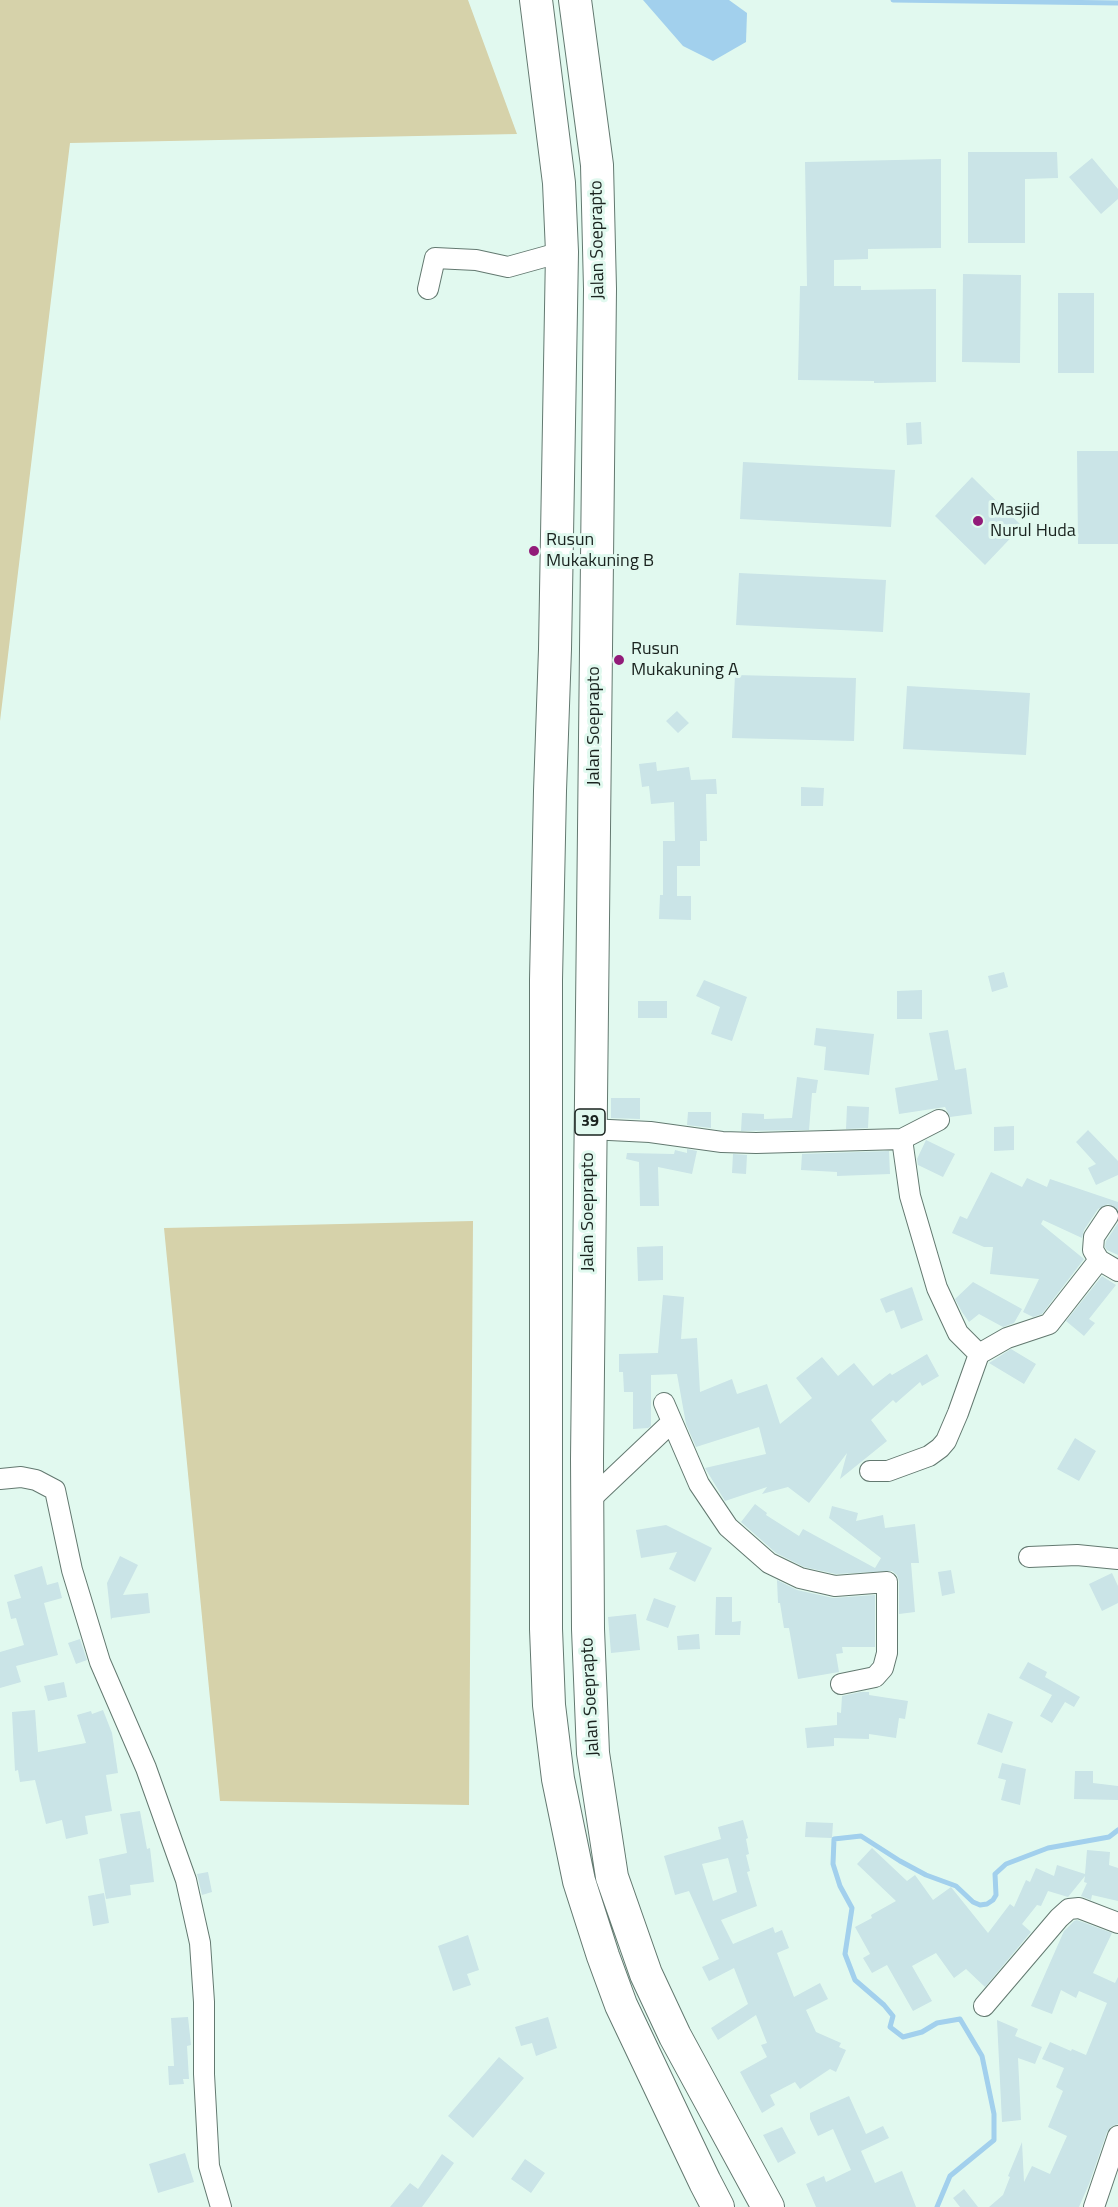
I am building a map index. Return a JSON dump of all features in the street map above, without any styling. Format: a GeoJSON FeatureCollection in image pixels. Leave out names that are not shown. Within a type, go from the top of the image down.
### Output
{"type":"FeatureCollection","features":[{"type":"Feature","properties":{"kind":"highway","name":"Jalan Soeprapto"},"geometry":{"type":"LineString","coordinates":[[536,0],[558,183],[562,252],[546,992],[546,1629],[549,1705],[558,1779],[579,1881],[603,1956],[621,2005],[718,2207]]}},
{"type":"Feature","properties":{"kind":"highway","name":"Jalan Soeprapto"},"geometry":{"type":"LineString","coordinates":[[575,0],[597,165],[600,289],[587,1499],[588,1629],[593,1754],[612,1877],[646,1974],[675,2036],[768,2207]]}},
{"type":"Feature","properties":{"kind":"street"},"geometry":{"type":"LineString","coordinates":[[428,289],[435,258],[476,260],[508,267],[562,252]]}},
{"type":"Feature","properties":{"kind":"street"},"geometry":{"type":"LineString","coordinates":[[590,1129],[650,1132],[722,1142],[902,1139],[939,1120]]}},
{"type":"Feature","properties":{"kind":"street"},"geometry":{"type":"LineString","coordinates":[[902,1139],[910,1196],[937,1288],[958,1333],[979,1354]]}},
{"type":"Feature","properties":{"kind":"street"},"geometry":{"type":"LineString","coordinates":[[1108,1216],[1094,1237],[1093,1250],[1100,1260],[1118,1271]]}},
{"type":"Feature","properties":{"kind":"street"},"geometry":{"type":"LineString","coordinates":[[870,1471],[888,1471],[929,1456],[940,1448],[946,1441],[958,1413],[979,1354],[1007,1338],[1049,1324],[1100,1260]]}},
{"type":"Feature","properties":{"kind":"street"},"geometry":{"type":"LineString","coordinates":[[664,1403],[699,1484],[728,1527],[769,1563],[800,1578],[835,1586],[887,1582],[887,1653],[883,1668],[875,1677],[841,1684]]}},
{"type":"Feature","properties":{"kind":"street"},"geometry":{"type":"LineString","coordinates":[[587,1499],[596,1494],[672,1422]]}},
{"type":"Feature","properties":{"kind":"street"},"geometry":{"type":"LineString","coordinates":[[0,1479],[21,1477],[36,1480],[55,1490],[72,1570],[100,1662],[146,1768],[186,1880],[200,1943],[209,2166],[221,2207]]}},
{"type":"Feature","properties":{"kind":"street"},"geometry":{"type":"LineString","coordinates":[[1029,1557],[1077,1555],[1118,1559]]}},
{"type":"Feature","properties":{"kind":"street"},"geometry":{"type":"LineString","coordinates":[[984,2006],[1059,1918],[1069,1910],[1079,1908],[1118,1923]]}},
{"type":"Feature","properties":{"kind":"street"},"geometry":{"type":"LineString","coordinates":[[1094,2207],[1118,2136]]}},
{"type":"Feature","properties":{"kind":"shaded area"},"geometry":{"type":"Polygon","coordinates":[[[0,0],[468,0],[517,134],[70,143],[0,721],[0,0]]]}},
{"type":"Feature","properties":{"kind":"shaded area"},"geometry":{"type":"Polygon","coordinates":[[[473,1221],[469,1805],[220,1801],[164,1228],[473,1221]]]}},
{"type":"Feature","properties":{"kind":"water"},"geometry":{"type":"Polygon","coordinates":[[[643,0],[729,0],[747,13],[746,42],[713,61],[683,46],[643,0]]]}},
{"type":"Feature","properties":{"kind":"building"},"geometry":{"type":"Polygon","coordinates":[[[968,152],[1057,152],[1058,178],[1025,179],[1025,243],[968,243],[968,152]]]}},
{"type":"Feature","properties":{"kind":"building"},"geometry":{"type":"Polygon","coordinates":[[[1092,158],[1118,189],[1118,199],[1101,214],[1069,177],[1092,158]]]}},
{"type":"Feature","properties":{"kind":"building"},"geometry":{"type":"Polygon","coordinates":[[[941,159],[941,248],[868,249],[868,259],[834,260],[834,286],[861,286],[861,290],[936,289],[936,382],[874,383],[874,381],[798,380],[800,286],[807,286],[805,162],[941,159]]]}},
{"type":"Feature","properties":{"kind":"building"},"geometry":{"type":"Polygon","coordinates":[[[963,274],[1021,275],[1020,363],[962,362],[963,274]]]}},
{"type":"Feature","properties":{"kind":"building"},"geometry":{"type":"Polygon","coordinates":[[[1058,293],[1094,293],[1094,373],[1058,373],[1058,293]]]}},
{"type":"Feature","properties":{"kind":"building"},"geometry":{"type":"Polygon","coordinates":[[[921,422],[922,444],[907,445],[906,423],[921,422]]]}},
{"type":"Feature","properties":{"kind":"building"},"geometry":{"type":"Polygon","coordinates":[[[1077,451],[1118,451],[1118,544],[1078,544],[1077,451]]]}},
{"type":"Feature","properties":{"kind":"building"},"geometry":{"type":"Polygon","coordinates":[[[743,462],[895,470],[891,527],[740,519],[743,462]]]}},
{"type":"Feature","properties":{"kind":"building","name":"Masjid Nurul Huda"},"geometry":{"type":"Polygon","coordinates":[[[972,477],[1022,526],[985,565],[935,516],[972,477]]]}},
{"type":"Feature","properties":{"kind":"building"},"geometry":{"type":"Polygon","coordinates":[[[739,573],[886,580],[883,632],[736,625],[739,573]]]}},
{"type":"Feature","properties":{"kind":"building"},"geometry":{"type":"Polygon","coordinates":[[[735,675],[856,678],[854,741],[732,738],[735,675]]]}},
{"type":"Feature","properties":{"kind":"building"},"geometry":{"type":"Polygon","coordinates":[[[907,686],[1030,693],[1026,755],[903,749],[907,686]]]}},
{"type":"Feature","properties":{"kind":"building"},"geometry":{"type":"Polygon","coordinates":[[[677,711],[689,723],[678,733],[666,721],[677,711]]]}},
{"type":"Feature","properties":{"kind":"building"},"geometry":{"type":"Polygon","coordinates":[[[656,762],[657,771],[689,767],[691,780],[716,779],[717,794],[706,794],[707,841],[700,841],[700,866],[677,866],[677,896],[691,896],[691,920],[659,919],[660,895],[663,895],[663,841],[675,841],[674,802],[651,804],[649,786],[642,787],[639,764],[656,762]]]}},
{"type":"Feature","properties":{"kind":"building"},"geometry":{"type":"Polygon","coordinates":[[[801,787],[824,788],[823,806],[801,806],[801,787]]]}},
{"type":"Feature","properties":{"kind":"building"},"geometry":{"type":"Polygon","coordinates":[[[1004,972],[1008,987],[992,992],[988,976],[1004,972]]]}},
{"type":"Feature","properties":{"kind":"building"},"geometry":{"type":"Polygon","coordinates":[[[704,980],[747,997],[732,1041],[711,1034],[720,1007],[696,996],[704,980]]]}},
{"type":"Feature","properties":{"kind":"building"},"geometry":{"type":"Polygon","coordinates":[[[922,990],[922,1019],[897,1019],[897,991],[922,990]]]}},
{"type":"Feature","properties":{"kind":"building"},"geometry":{"type":"Polygon","coordinates":[[[638,1001],[667,1001],[667,1018],[638,1018],[638,1001]]]}},
{"type":"Feature","properties":{"kind":"building"},"geometry":{"type":"Polygon","coordinates":[[[816,1028],[874,1034],[869,1075],[824,1070],[826,1047],[814,1045],[816,1028]]]}},
{"type":"Feature","properties":{"kind":"building"},"geometry":{"type":"Polygon","coordinates":[[[948,1030],[955,1070],[966,1068],[972,1114],[950,1117],[945,1107],[899,1114],[895,1088],[938,1080],[929,1033],[948,1030]]]}},
{"type":"Feature","properties":{"kind":"building"},"geometry":{"type":"Polygon","coordinates":[[[797,1077],[818,1080],[816,1093],[812,1093],[809,1130],[741,1131],[742,1113],[764,1114],[764,1119],[792,1118],[797,1077]]]}},
{"type":"Feature","properties":{"kind":"building"},"geometry":{"type":"Polygon","coordinates":[[[611,1098],[640,1098],[640,1119],[611,1118],[611,1098]]]}},
{"type":"Feature","properties":{"kind":"building"},"geometry":{"type":"Polygon","coordinates":[[[847,1106],[869,1107],[868,1128],[846,1129],[847,1106]]]}},
{"type":"Feature","properties":{"kind":"building"},"geometry":{"type":"Polygon","coordinates":[[[688,1112],[711,1112],[711,1128],[687,1125],[688,1112]]]}},
{"type":"Feature","properties":{"kind":"building"},"geometry":{"type":"Polygon","coordinates":[[[1014,1126],[1014,1150],[994,1151],[994,1127],[1014,1126]]]}},
{"type":"Feature","properties":{"kind":"building"},"geometry":{"type":"Polygon","coordinates":[[[1088,1130],[1118,1161],[1118,1175],[1096,1185],[1088,1168],[1096,1164],[1076,1142],[1088,1130]]]}},
{"type":"Feature","properties":{"kind":"building"},"geometry":{"type":"Polygon","coordinates":[[[926,1140],[955,1154],[943,1177],[918,1165],[917,1159],[926,1140]]]}},
{"type":"Feature","properties":{"kind":"building"},"geometry":{"type":"Polygon","coordinates":[[[687,1149],[697,1151],[692,1174],[658,1167],[659,1206],[640,1206],[639,1162],[626,1159],[627,1153],[674,1154],[675,1150],[687,1153],[687,1149]]]}},
{"type":"Feature","properties":{"kind":"building"},"geometry":{"type":"Polygon","coordinates":[[[889,1151],[890,1174],[837,1176],[837,1172],[801,1170],[802,1154],[889,1151]]]}},
{"type":"Feature","properties":{"kind":"building"},"geometry":{"type":"Polygon","coordinates":[[[733,1154],[747,1155],[746,1174],[732,1173],[733,1154]]]}},
{"type":"Feature","properties":{"kind":"building"},"geometry":{"type":"Polygon","coordinates":[[[991,1172],[1022,1187],[1027,1178],[1047,1187],[1050,1179],[1118,1202],[1118,1210],[1108,1204],[1098,1209],[1084,1230],[1082,1238],[1043,1220],[1041,1224],[1084,1259],[1042,1314],[1033,1317],[1023,1312],[1039,1279],[990,1274],[993,1247],[984,1247],[952,1233],[960,1216],[967,1219],[991,1172]]]}},
{"type":"Feature","properties":{"kind":"building"},"geometry":{"type":"Polygon","coordinates":[[[1118,1223],[1118,1255],[1105,1247],[1106,1241],[1118,1223]]]}},
{"type":"Feature","properties":{"kind":"building"},"geometry":{"type":"Polygon","coordinates":[[[663,1246],[663,1280],[638,1281],[637,1247],[663,1246]]]}},
{"type":"Feature","properties":{"kind":"building"},"geometry":{"type":"Polygon","coordinates":[[[1102,1276],[1116,1285],[1089,1319],[1095,1323],[1084,1336],[1066,1321],[1102,1276]]]}},
{"type":"Feature","properties":{"kind":"building"},"geometry":{"type":"Polygon","coordinates":[[[973,1282],[1022,1309],[1014,1323],[1003,1327],[979,1314],[969,1322],[955,1299],[973,1282]]]}},
{"type":"Feature","properties":{"kind":"building"},"geometry":{"type":"Polygon","coordinates":[[[912,1287],[923,1320],[901,1329],[894,1310],[886,1313],[880,1299],[912,1287]]]}},
{"type":"Feature","properties":{"kind":"building"},"geometry":{"type":"Polygon","coordinates":[[[663,1295],[684,1297],[681,1339],[697,1338],[700,1392],[732,1379],[737,1394],[767,1384],[780,1424],[812,1398],[796,1378],[822,1357],[838,1376],[854,1363],[873,1386],[890,1373],[892,1375],[927,1354],[939,1376],[922,1386],[920,1382],[896,1403],[893,1400],[871,1420],[887,1441],[840,1479],[847,1453],[809,1503],[788,1487],[762,1494],[767,1487],[725,1501],[705,1468],[766,1454],[759,1427],[696,1447],[686,1424],[677,1374],[651,1375],[651,1426],[633,1429],[633,1392],[624,1392],[623,1372],[619,1372],[619,1354],[658,1353],[663,1295]]]}},
{"type":"Feature","properties":{"kind":"building"},"geometry":{"type":"Polygon","coordinates":[[[1011,1349],[1036,1364],[1024,1384],[989,1363],[1011,1349]]]}},
{"type":"Feature","properties":{"kind":"building"},"geometry":{"type":"Polygon","coordinates":[[[1075,1438],[1096,1451],[1079,1481],[1057,1469],[1075,1438]]]}},
{"type":"Feature","properties":{"kind":"building"},"geometry":{"type":"Polygon","coordinates":[[[755,1504],[767,1513],[766,1515],[799,1536],[803,1529],[875,1568],[881,1558],[829,1518],[832,1506],[858,1513],[856,1521],[883,1515],[885,1528],[915,1524],[919,1563],[911,1563],[915,1612],[899,1614],[899,1581],[897,1575],[892,1571],[836,1574],[804,1567],[776,1553],[741,1522],[755,1504]]]}},
{"type":"Feature","properties":{"kind":"building"},"geometry":{"type":"Polygon","coordinates":[[[666,1525],[712,1548],[695,1582],[669,1569],[677,1552],[641,1558],[636,1530],[666,1525]]]}},
{"type":"Feature","properties":{"kind":"building"},"geometry":{"type":"Polygon","coordinates":[[[120,1556],[138,1565],[123,1595],[148,1593],[150,1613],[111,1620],[107,1583],[120,1556]]]}},
{"type":"Feature","properties":{"kind":"building"},"geometry":{"type":"Polygon","coordinates":[[[42,1566],[47,1585],[58,1582],[62,1598],[44,1603],[58,1655],[16,1666],[21,1682],[0,1688],[0,1652],[24,1645],[16,1618],[11,1619],[7,1602],[21,1598],[14,1575],[42,1566]]]}},
{"type":"Feature","properties":{"kind":"building"},"geometry":{"type":"Polygon","coordinates":[[[951,1570],[955,1593],[942,1596],[938,1572],[951,1570]]]}},
{"type":"Feature","properties":{"kind":"building"},"geometry":{"type":"Polygon","coordinates":[[[1112,1573],[1118,1586],[1118,1603],[1102,1611],[1089,1584],[1112,1573]]]}},
{"type":"Feature","properties":{"kind":"building"},"geometry":{"type":"Polygon","coordinates":[[[777,1580],[797,1590],[833,1598],[875,1595],[875,1647],[842,1647],[843,1653],[836,1654],[839,1672],[798,1679],[789,1628],[784,1628],[780,1603],[778,1603],[777,1580]]]}},
{"type":"Feature","properties":{"kind":"building"},"geometry":{"type":"Polygon","coordinates":[[[716,1597],[732,1597],[732,1622],[741,1621],[740,1635],[715,1635],[716,1597]]]}},
{"type":"Feature","properties":{"kind":"building"},"geometry":{"type":"Polygon","coordinates":[[[654,1598],[676,1606],[668,1628],[646,1620],[654,1598]]]}},
{"type":"Feature","properties":{"kind":"building"},"geometry":{"type":"Polygon","coordinates":[[[636,1614],[640,1650],[611,1653],[608,1617],[636,1614]]]}},
{"type":"Feature","properties":{"kind":"building"},"geometry":{"type":"Polygon","coordinates":[[[699,1634],[700,1649],[678,1650],[677,1636],[699,1634]]]}},
{"type":"Feature","properties":{"kind":"building"},"geometry":{"type":"Polygon","coordinates":[[[80,1639],[87,1660],[76,1664],[68,1643],[80,1639]]]}},
{"type":"Feature","properties":{"kind":"building"},"geometry":{"type":"Polygon","coordinates":[[[1028,1662],[1047,1672],[1045,1677],[1080,1697],[1074,1707],[1065,1702],[1052,1723],[1040,1716],[1052,1695],[1019,1678],[1028,1662]]]}},
{"type":"Feature","properties":{"kind":"building"},"geometry":{"type":"Polygon","coordinates":[[[64,1682],[67,1697],[48,1701],[44,1686],[64,1682]]]}},
{"type":"Feature","properties":{"kind":"building"},"geometry":{"type":"Polygon","coordinates":[[[861,1692],[908,1701],[905,1719],[899,1718],[896,1738],[869,1734],[869,1739],[834,1738],[834,1746],[807,1748],[805,1728],[837,1725],[837,1712],[841,1713],[842,1696],[861,1692]]]}},
{"type":"Feature","properties":{"kind":"building"},"geometry":{"type":"Polygon","coordinates":[[[35,1710],[38,1752],[86,1743],[77,1715],[91,1711],[92,1714],[103,1710],[112,1733],[118,1773],[106,1775],[112,1811],[85,1816],[88,1834],[66,1839],[62,1820],[46,1824],[35,1780],[20,1782],[18,1770],[15,1771],[12,1712],[35,1710]]]}},
{"type":"Feature","properties":{"kind":"building"},"geometry":{"type":"Polygon","coordinates":[[[988,1713],[1013,1722],[1002,1753],[977,1744],[988,1713]]]}},
{"type":"Feature","properties":{"kind":"building"},"geometry":{"type":"Polygon","coordinates":[[[1002,1763],[1026,1769],[1020,1805],[1001,1800],[1006,1780],[998,1778],[1002,1763]]]}},
{"type":"Feature","properties":{"kind":"building"},"geometry":{"type":"Polygon","coordinates":[[[1075,1771],[1093,1771],[1093,1783],[1118,1786],[1118,1800],[1074,1799],[1075,1771]]]}},
{"type":"Feature","properties":{"kind":"building"},"geometry":{"type":"Polygon","coordinates":[[[140,1811],[147,1849],[150,1848],[154,1882],[130,1885],[131,1895],[106,1899],[99,1859],[127,1853],[120,1814],[140,1811]]]}},
{"type":"Feature","properties":{"kind":"building"},"geometry":{"type":"Polygon","coordinates":[[[743,1820],[748,1838],[746,1839],[749,1854],[746,1855],[750,1871],[747,1872],[757,1906],[721,1920],[733,1944],[773,1927],[775,1933],[782,1930],[789,1948],[777,1953],[794,1997],[820,1983],[828,1999],[806,2010],[816,2032],[841,2043],[839,2047],[846,2050],[836,2072],[830,2069],[800,2089],[795,2082],[770,2095],[775,2105],[762,2113],[740,2072],[767,2057],[761,2045],[767,2043],[756,2015],[718,2040],[711,2028],[748,2004],[734,1968],[709,1981],[702,1967],[719,1959],[689,1891],[675,1895],[664,1856],[721,1839],[718,1827],[743,1820]],[[728,1858],[702,1864],[713,1901],[737,1892],[728,1858]]]}},
{"type":"Feature","properties":{"kind":"building"},"geometry":{"type":"Polygon","coordinates":[[[806,1822],[833,1823],[832,1838],[805,1837],[806,1822]]]}},
{"type":"Feature","properties":{"kind":"building"},"geometry":{"type":"Polygon","coordinates":[[[872,1848],[907,1881],[915,1875],[933,1900],[951,1887],[988,1933],[1010,1904],[1014,1907],[1026,1880],[1030,1882],[1036,1868],[1054,1876],[1057,1865],[1085,1874],[1087,1850],[1110,1852],[1109,1865],[1118,1868],[1118,1901],[1092,1895],[1091,1900],[1081,1896],[1087,1883],[1084,1882],[1085,1876],[1068,1897],[1048,1891],[1041,1906],[1037,1905],[1022,1924],[1031,1932],[985,1987],[966,1969],[954,1978],[936,1953],[912,1966],[932,2001],[913,2011],[887,1965],[872,1973],[863,1958],[870,1954],[855,1927],[896,1901],[857,1864],[872,1848]]]}},
{"type":"Feature","properties":{"kind":"building"},"geometry":{"type":"Polygon","coordinates":[[[208,1872],[212,1892],[202,1895],[197,1874],[208,1872]]]}},
{"type":"Feature","properties":{"kind":"building"},"geometry":{"type":"Polygon","coordinates":[[[104,1893],[109,1923],[93,1926],[88,1896],[104,1893]]]}},
{"type":"Feature","properties":{"kind":"building"},"geometry":{"type":"Polygon","coordinates":[[[1077,1920],[1112,1933],[1093,1973],[1115,1983],[1118,1977],[1118,2124],[1107,2132],[1079,2207],[989,2207],[1003,2195],[1022,2142],[1024,2182],[1032,2166],[1050,2174],[1067,2136],[1048,2127],[1063,2091],[1056,2087],[1064,2068],[1042,2059],[1050,2042],[1086,2055],[1107,2003],[1079,1991],[1076,1998],[1061,1990],[1052,2014],[1031,2006],[1064,1931],[1077,1920]]]}},
{"type":"Feature","properties":{"kind":"building"},"geometry":{"type":"Polygon","coordinates":[[[468,1935],[479,1970],[467,1974],[471,1985],[453,1991],[438,1946],[468,1935]]]}},
{"type":"Feature","properties":{"kind":"building"},"geometry":{"type":"Polygon","coordinates":[[[188,2017],[191,2045],[187,2046],[189,2079],[183,2079],[184,2084],[169,2085],[168,2066],[174,2066],[171,2018],[188,2017]]]}},
{"type":"Feature","properties":{"kind":"building"},"geometry":{"type":"Polygon","coordinates":[[[548,2017],[557,2048],[536,2056],[532,2043],[521,2046],[515,2027],[548,2017]]]}},
{"type":"Feature","properties":{"kind":"building"},"geometry":{"type":"Polygon","coordinates":[[[997,2020],[1018,2029],[1015,2036],[1042,2047],[1035,2064],[1018,2058],[1021,2120],[1002,2122],[997,2020]]]}},
{"type":"Feature","properties":{"kind":"building"},"geometry":{"type":"Polygon","coordinates":[[[499,2057],[524,2078],[473,2138],[448,2116],[499,2057]]]}},
{"type":"Feature","properties":{"kind":"building"},"geometry":{"type":"Polygon","coordinates":[[[849,2096],[866,2134],[883,2126],[889,2138],[861,2151],[875,2183],[902,2171],[916,2207],[816,2207],[806,2184],[824,2176],[826,2182],[851,2170],[833,2129],[818,2136],[810,2119],[810,2113],[849,2096]]]}},
{"type":"Feature","properties":{"kind":"building"},"geometry":{"type":"Polygon","coordinates":[[[782,2127],[796,2153],[778,2163],[763,2135],[782,2127]]]}},
{"type":"Feature","properties":{"kind":"building"},"geometry":{"type":"Polygon","coordinates":[[[185,2153],[194,2182],[158,2193],[149,2164],[185,2153]]]}},
{"type":"Feature","properties":{"kind":"building"},"geometry":{"type":"Polygon","coordinates":[[[442,2154],[454,2163],[422,2207],[390,2207],[410,2183],[418,2189],[442,2154]]]}},
{"type":"Feature","properties":{"kind":"building"},"geometry":{"type":"Polygon","coordinates":[[[525,2159],[545,2173],[531,2193],[511,2179],[525,2159]]]}},
{"type":"Feature","properties":{"kind":"building"},"geometry":{"type":"Polygon","coordinates":[[[964,2189],[978,2207],[960,2207],[953,2198],[964,2189]]]}},
{"type":"Feature","properties":{"kind":"waterway"},"geometry":{"type":"LineString","coordinates":[[893,0],[1118,3]]}},
{"type":"Feature","properties":{"kind":"waterway"},"geometry":{"type":"LineString","coordinates":[[937,2207],[950,2176],[994,2140],[994,2114],[982,2056],[960,2019],[937,2023],[922,2032],[903,2037],[890,2027],[893,2016],[884,2005],[855,1980],[845,1954],[852,1908],[840,1886],[833,1864],[834,1839],[861,1836],[926,1875],[956,1886],[973,1902],[980,1905],[993,1900],[996,1895],[995,1874],[1006,1864],[1048,1848],[1109,1837],[1118,1830]]}},
{"type":"Feature","properties":{"kind":"place","name":"Masjid Nurul Huda"},"geometry":{"type":"Point","coordinates":[978,521]}},
{"type":"Feature","properties":{"kind":"place","name":"Rusun Mukakuning B"},"geometry":{"type":"Point","coordinates":[534,551]}},
{"type":"Feature","properties":{"kind":"place","name":"Rusun Mukakuning A"},"geometry":{"type":"Point","coordinates":[619,660]}}]}
